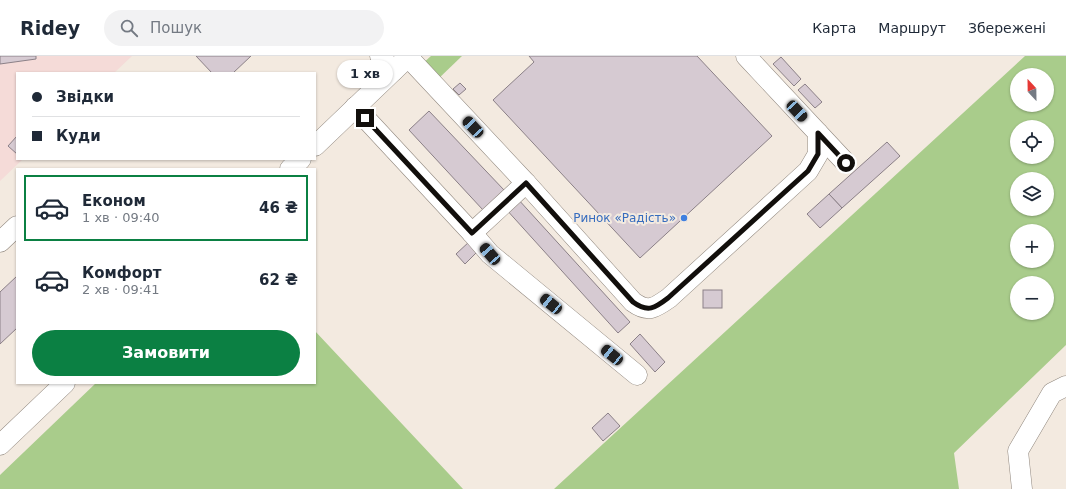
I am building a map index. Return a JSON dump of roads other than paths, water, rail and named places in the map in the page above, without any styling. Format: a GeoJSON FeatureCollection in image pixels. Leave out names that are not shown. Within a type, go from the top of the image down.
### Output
{"type":"FeatureCollection","features":[{"type":"Feature","properties":{"kind":"street"},"geometry":{"type":"LineString","coordinates":[[380,56],[393,71]]}},
{"type":"Feature","properties":{"kind":"street"},"geometry":{"type":"LineString","coordinates":[[746,56],[846,163]]}},
{"type":"Feature","properties":{"kind":"street"},"geometry":{"type":"LineString","coordinates":[[316,145],[408,57],[526,183],[633,302],[642,308],[656,308],[808,171],[818,154],[818,133]]}},
{"type":"Feature","properties":{"kind":"street"},"geometry":{"type":"LineString","coordinates":[[355,107],[490,254],[636,375]]}},
{"type":"Feature","properties":{"kind":"street"},"geometry":{"type":"LineString","coordinates":[[291,168],[300,160]]}},
{"type":"Feature","properties":{"kind":"street"},"geometry":{"type":"LineString","coordinates":[[472,233],[526,183]]}},
{"type":"Feature","properties":{"kind":"street"},"geometry":{"type":"LineString","coordinates":[[0,242],[16,227]]}},
{"type":"Feature","properties":{"kind":"street"},"geometry":{"type":"LineString","coordinates":[[0,445],[64,384]]}},
{"type":"Feature","properties":{"kind":"street"},"geometry":{"type":"LineString","coordinates":[[1022,489],[1018,451],[1052,393],[1066,386]]}},
{"type":"Feature","properties":{"kind":"place","name":"Ринок «Радість»"},"geometry":{"type":"Point","coordinates":[684,218]}}]}
